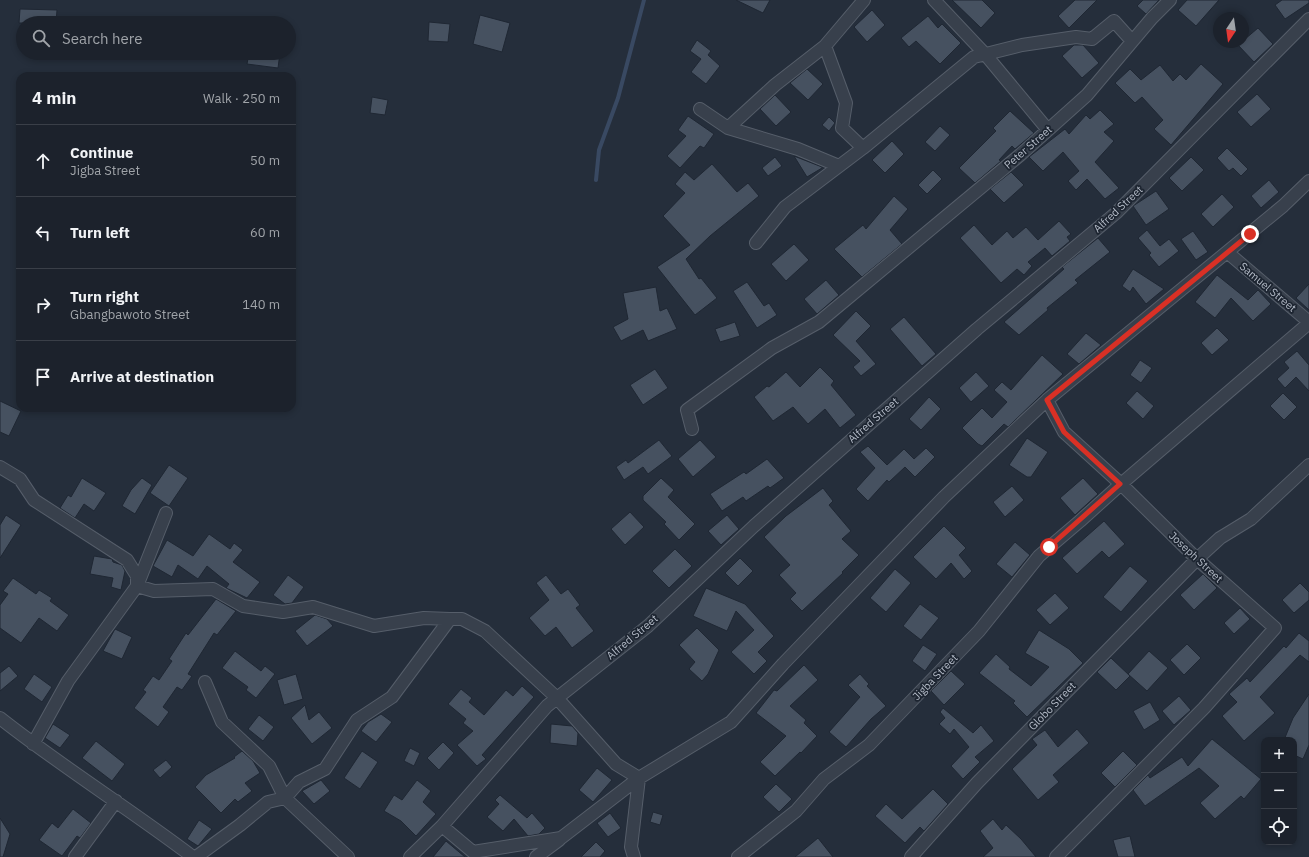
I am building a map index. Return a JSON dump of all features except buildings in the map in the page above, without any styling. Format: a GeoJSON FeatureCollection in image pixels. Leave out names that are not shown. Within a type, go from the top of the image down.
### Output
{"type":"FeatureCollection","features":[{"type":"Feature","properties":{"kind":"street"},"geometry":{"type":"LineString","coordinates":[[728,128],[775,85],[825,46],[864,0]]}},
{"type":"Feature","properties":{"kind":"street"},"geometry":{"type":"LineString","coordinates":[[934,0],[985,54],[1048,130]]}},
{"type":"Feature","properties":{"kind":"street","name":"Peter Street"},"geometry":{"type":"LineString","coordinates":[[692,429],[687,410],[772,348],[819,322],[1048,130],[1087,95],[1152,18],[1170,0]]}},
{"type":"Feature","properties":{"kind":"street","name":"Alfred Street"},"geometry":{"type":"LineString","coordinates":[[410,857],[442,826],[546,706],[648,626],[754,526],[977,329],[1116,213],[1309,19]]}},
{"type":"Feature","properties":{"kind":"street"},"geometry":{"type":"LineString","coordinates":[[756,243],[785,207],[863,148],[974,57],[1022,45],[1076,36],[1092,39],[1114,21],[1132,42]]}},
{"type":"Feature","properties":{"kind":"street"},"geometry":{"type":"LineString","coordinates":[[825,46],[846,103],[842,128],[863,148]]}},
{"type":"Feature","properties":{"kind":"street"},"geometry":{"type":"LineString","coordinates":[[700,109],[728,128],[798,149],[839,166]]}},
{"type":"Feature","properties":{"kind":"street"},"geometry":{"type":"LineString","coordinates":[[536,857],[639,778],[731,722],[783,664],[944,497],[1047,400],[1283,206],[1309,182]]}},
{"type":"Feature","properties":{"kind":"street","name":"Samuel Street"},"geometry":{"type":"LineString","coordinates":[[1227,252],[1309,323]]}},
{"type":"Feature","properties":{"kind":"street","name":"Jigba Street"},"geometry":{"type":"LineString","coordinates":[[738,857],[796,811],[824,779],[869,746],[979,631],[1038,556],[1309,323]]}},
{"type":"Feature","properties":{"kind":"street","name":"Joseph Street"},"geometry":{"type":"LineString","coordinates":[[1047,400],[1064,432],[1197,559],[1275,628],[1204,708],[1056,857]]}},
{"type":"Feature","properties":{"kind":"street","name":"Globo Street"},"geometry":{"type":"LineString","coordinates":[[911,857],[977,783],[1197,559],[1220,538],[1251,519],[1309,465]]}},
{"type":"Feature","properties":{"kind":"street"},"geometry":{"type":"LineString","coordinates":[[0,467],[20,479],[34,500],[127,560],[137,576],[137,586]]}},
{"type":"Feature","properties":{"kind":"street"},"geometry":{"type":"LineString","coordinates":[[33,744],[68,681],[137,586],[166,513]]}},
{"type":"Feature","properties":{"kind":"street"},"geometry":{"type":"LineString","coordinates":[[137,586],[154,591],[213,589],[243,606],[283,612],[313,607],[374,626],[424,618],[450,620],[462,619],[485,631],[558,698],[616,764],[639,778]]}},
{"type":"Feature","properties":{"kind":"street"},"geometry":{"type":"LineString","coordinates":[[196,857],[240,825],[268,802],[286,798],[298,782],[325,769],[357,720],[392,697],[450,620]]}},
{"type":"Feature","properties":{"kind":"street"},"geometry":{"type":"LineString","coordinates":[[205,682],[222,722],[269,766],[286,798],[348,857]]}},
{"type":"Feature","properties":{"kind":"street"},"geometry":{"type":"LineString","coordinates":[[0,718],[33,744],[116,801],[193,857]]}},
{"type":"Feature","properties":{"kind":"street"},"geometry":{"type":"LineString","coordinates":[[634,857],[631,847],[639,778]]}},
{"type":"Feature","properties":{"kind":"street"},"geometry":{"type":"LineString","coordinates":[[75,857],[116,801]]}},
{"type":"Feature","properties":{"kind":"street"},"geometry":{"type":"LineString","coordinates":[[442,826],[473,852],[561,838]]}},
{"type":"Feature","properties":{"kind":"waterway"},"geometry":{"type":"LineString","coordinates":[[596,180],[599,150],[618,98],[644,0]]}},
{"type":"Feature","properties":{"kind":"route"},"geometry":{"type":"LineString","coordinates":[[1049,547],[1120,484],[1064,432],[1047,400],[1250,234]]}}]}
